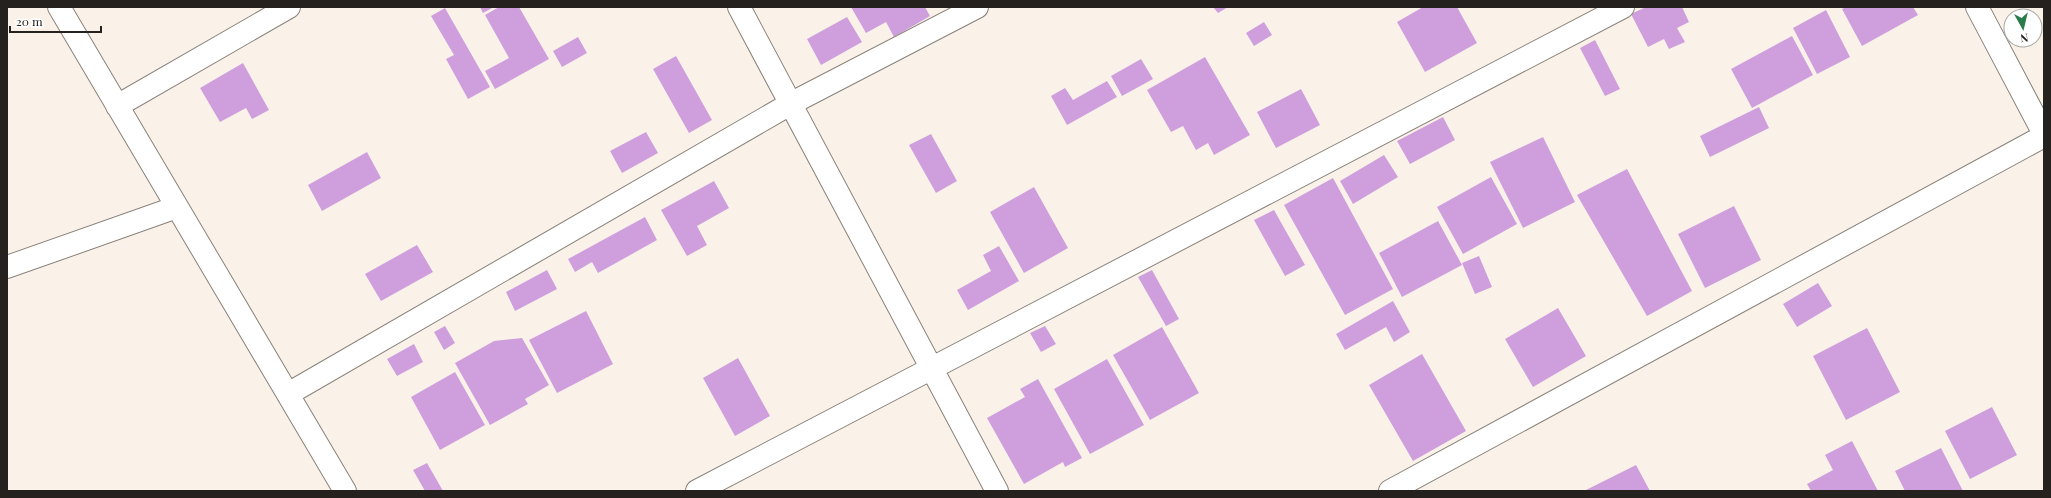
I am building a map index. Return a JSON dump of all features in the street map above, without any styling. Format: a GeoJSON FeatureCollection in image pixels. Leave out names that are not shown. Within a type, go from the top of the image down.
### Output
{"type":"FeatureCollection","features":[{"type":"Feature","properties":{"kind":"street"},"geometry":{"type":"LineString","coordinates":[[59,7],[345,491]]}},
{"type":"Feature","properties":{"kind":"street"},"geometry":{"type":"LineString","coordinates":[[117,106],[289,7]]}},
{"type":"Feature","properties":{"kind":"street"},"geometry":{"type":"LineString","coordinates":[[739,7],[933,368],[997,491]]}},
{"type":"Feature","properties":{"kind":"street"},"geometry":{"type":"LineString","coordinates":[[288,394],[790,104],[977,7]]}},
{"type":"Feature","properties":{"kind":"street"},"geometry":{"type":"LineString","coordinates":[[697,491],[1623,7]]}},
{"type":"Feature","properties":{"kind":"street"},"geometry":{"type":"LineString","coordinates":[[1390,491],[2044,135],[1976,7]]}},
{"type":"Feature","properties":{"kind":"street"},"geometry":{"type":"LineString","coordinates":[[7,267],[177,207]]}},
{"type":"Feature","properties":{"kind":"building"},"geometry":{"type":"Polygon","coordinates":[[[480,7],[494,7],[483,13],[480,7]]]}},
{"type":"Feature","properties":{"kind":"building"},"geometry":{"type":"Polygon","coordinates":[[[499,7],[519,7],[549,59],[495,89],[485,71],[509,58],[485,15],[499,7]]]}},
{"type":"Feature","properties":{"kind":"building"},"geometry":{"type":"Polygon","coordinates":[[[851,7],[925,7],[930,16],[894,37],[886,22],[866,33],[851,7]]]}},
{"type":"Feature","properties":{"kind":"building"},"geometry":{"type":"Polygon","coordinates":[[[1213,7],[1228,7],[1218,13],[1213,7]]]}},
{"type":"Feature","properties":{"kind":"building"},"geometry":{"type":"Polygon","coordinates":[[[1423,7],[1457,7],[1477,43],[1425,72],[1397,22],[1423,7]]]}},
{"type":"Feature","properties":{"kind":"building"},"geometry":{"type":"Polygon","coordinates":[[[1646,7],[1682,7],[1689,22],[1677,28],[1685,42],[1669,49],[1664,39],[1648,47],[1631,14],[1646,7]]]}},
{"type":"Feature","properties":{"kind":"building"},"geometry":{"type":"Polygon","coordinates":[[[1846,7],[1913,7],[1918,15],[1862,46],[1842,9],[1846,7]]]}},
{"type":"Feature","properties":{"kind":"building"},"geometry":{"type":"Polygon","coordinates":[[[445,8],[490,87],[468,99],[446,59],[454,55],[431,16],[445,8]]]}},
{"type":"Feature","properties":{"kind":"building"},"geometry":{"type":"Polygon","coordinates":[[[1826,10],[1850,57],[1817,74],[1793,28],[1826,10]]]}},
{"type":"Feature","properties":{"kind":"building"},"geometry":{"type":"Polygon","coordinates":[[[847,17],[862,42],[821,65],[807,39],[847,17]]]}},
{"type":"Feature","properties":{"kind":"building"},"geometry":{"type":"Polygon","coordinates":[[[1264,22],[1272,35],[1254,46],[1246,33],[1264,22]]]}},
{"type":"Feature","properties":{"kind":"building"},"geometry":{"type":"Polygon","coordinates":[[[1792,36],[1813,75],[1752,108],[1731,69],[1792,36]]]}},
{"type":"Feature","properties":{"kind":"building"},"geometry":{"type":"Polygon","coordinates":[[[578,37],[587,53],[562,67],[553,51],[578,37]]]}},
{"type":"Feature","properties":{"kind":"building"},"geometry":{"type":"Polygon","coordinates":[[[1595,40],[1620,89],[1605,96],[1580,48],[1595,40]]]}},
{"type":"Feature","properties":{"kind":"building"},"geometry":{"type":"Polygon","coordinates":[[[676,56],[712,120],[689,133],[653,69],[676,56]]]}},
{"type":"Feature","properties":{"kind":"building"},"geometry":{"type":"Polygon","coordinates":[[[1205,57],[1250,135],[1214,155],[1208,143],[1196,150],[1183,126],[1171,132],[1147,90],[1205,57]]]}},
{"type":"Feature","properties":{"kind":"building"},"geometry":{"type":"Polygon","coordinates":[[[1141,59],[1153,79],[1122,96],[1111,76],[1141,59]]]}},
{"type":"Feature","properties":{"kind":"building"},"geometry":{"type":"Polygon","coordinates":[[[243,63],[269,110],[252,119],[246,108],[220,122],[200,88],[243,63]]]}},
{"type":"Feature","properties":{"kind":"building"},"geometry":{"type":"Polygon","coordinates":[[[1107,81],[1117,97],[1067,125],[1051,96],[1065,88],[1073,100],[1107,81]]]}},
{"type":"Feature","properties":{"kind":"building"},"geometry":{"type":"Polygon","coordinates":[[[1301,89],[1320,125],[1276,148],[1257,112],[1301,89]]]}},
{"type":"Feature","properties":{"kind":"building"},"geometry":{"type":"Polygon","coordinates":[[[1759,107],[1769,128],[1710,157],[1700,136],[1759,107]]]}},
{"type":"Feature","properties":{"kind":"building"},"geometry":{"type":"Polygon","coordinates":[[[1443,117],[1455,140],[1410,164],[1397,141],[1443,117]]]}},
{"type":"Feature","properties":{"kind":"building"},"geometry":{"type":"Polygon","coordinates":[[[646,132],[658,153],[622,173],[610,151],[646,132]]]}},
{"type":"Feature","properties":{"kind":"building"},"geometry":{"type":"Polygon","coordinates":[[[931,134],[957,181],[936,193],[909,145],[931,134]]]}},
{"type":"Feature","properties":{"kind":"building"},"geometry":{"type":"Polygon","coordinates":[[[1543,137],[1575,202],[1523,228],[1490,162],[1543,137]]]}},
{"type":"Feature","properties":{"kind":"building"},"geometry":{"type":"Polygon","coordinates":[[[367,152],[381,178],[322,211],[308,185],[367,152]]]}},
{"type":"Feature","properties":{"kind":"building"},"geometry":{"type":"Polygon","coordinates":[[[1384,155],[1398,177],[1353,204],[1340,181],[1384,155]]]}},
{"type":"Feature","properties":{"kind":"building"},"geometry":{"type":"Polygon","coordinates":[[[1627,169],[1692,291],[1647,316],[1577,195],[1627,169]]]}},
{"type":"Feature","properties":{"kind":"building"},"geometry":{"type":"Polygon","coordinates":[[[1491,177],[1517,224],[1463,254],[1437,207],[1491,177]]]}},
{"type":"Feature","properties":{"kind":"building"},"geometry":{"type":"Polygon","coordinates":[[[1333,178],[1393,289],[1345,315],[1284,205],[1333,178]]]}},
{"type":"Feature","properties":{"kind":"building"},"geometry":{"type":"Polygon","coordinates":[[[714,181],[729,208],[697,226],[707,245],[687,256],[661,210],[714,181]]]}},
{"type":"Feature","properties":{"kind":"building"},"geometry":{"type":"Polygon","coordinates":[[[1034,187],[1068,248],[1024,273],[990,212],[1034,187]]]}},
{"type":"Feature","properties":{"kind":"building"},"geometry":{"type":"Polygon","coordinates":[[[1734,206],[1761,260],[1705,288],[1678,234],[1734,206]]]}},
{"type":"Feature","properties":{"kind":"building"},"geometry":{"type":"Polygon","coordinates":[[[1274,210],[1305,265],[1285,276],[1254,220],[1274,210]]]}},
{"type":"Feature","properties":{"kind":"building"},"geometry":{"type":"Polygon","coordinates":[[[645,217],[657,240],[598,273],[592,262],[575,272],[568,259],[645,217]]]}},
{"type":"Feature","properties":{"kind":"building"},"geometry":{"type":"Polygon","coordinates":[[[1438,221],[1462,265],[1402,297],[1379,253],[1438,221]]]}},
{"type":"Feature","properties":{"kind":"building"},"geometry":{"type":"Polygon","coordinates":[[[417,245],[433,272],[381,301],[365,274],[417,245]]]}},
{"type":"Feature","properties":{"kind":"building"},"geometry":{"type":"Polygon","coordinates":[[[999,246],[1019,281],[968,310],[957,290],[991,271],[983,255],[999,246]]]}},
{"type":"Feature","properties":{"kind":"building"},"geometry":{"type":"Polygon","coordinates":[[[1479,256],[1492,287],[1475,294],[1462,263],[1479,256]]]}},
{"type":"Feature","properties":{"kind":"building"},"geometry":{"type":"Polygon","coordinates":[[[547,270],[557,289],[515,311],[506,292],[547,270]]]}},
{"type":"Feature","properties":{"kind":"building"},"geometry":{"type":"Polygon","coordinates":[[[1152,270],[1179,319],[1166,326],[1138,277],[1152,270]]]}},
{"type":"Feature","properties":{"kind":"building"},"geometry":{"type":"Polygon","coordinates":[[[1818,283],[1832,306],[1797,327],[1783,304],[1818,283]]]}},
{"type":"Feature","properties":{"kind":"building"},"geometry":{"type":"Polygon","coordinates":[[[1393,301],[1410,332],[1394,342],[1386,327],[1345,350],[1336,334],[1393,301]]]}},
{"type":"Feature","properties":{"kind":"building"},"geometry":{"type":"Polygon","coordinates":[[[1558,308],[1586,356],[1533,387],[1505,339],[1558,308]]]}},
{"type":"Feature","properties":{"kind":"building"},"geometry":{"type":"Polygon","coordinates":[[[586,311],[613,364],[557,393],[529,340],[586,311]]]}},
{"type":"Feature","properties":{"kind":"building"},"geometry":{"type":"Polygon","coordinates":[[[445,326],[455,343],[444,350],[434,332],[445,326]]]}},
{"type":"Feature","properties":{"kind":"building"},"geometry":{"type":"Polygon","coordinates":[[[1045,326],[1056,344],[1041,352],[1030,333],[1045,326]]]}},
{"type":"Feature","properties":{"kind":"building"},"geometry":{"type":"Polygon","coordinates":[[[1162,327],[1199,393],[1150,420],[1113,355],[1162,327]]]}},
{"type":"Feature","properties":{"kind":"building"},"geometry":{"type":"Polygon","coordinates":[[[1867,328],[1900,392],[1846,420],[1813,356],[1867,328]]]}},
{"type":"Feature","properties":{"kind":"building"},"geometry":{"type":"Polygon","coordinates":[[[522,338],[549,385],[525,399],[528,404],[490,425],[455,363],[494,341],[522,338]]]}},
{"type":"Feature","properties":{"kind":"building"},"geometry":{"type":"Polygon","coordinates":[[[414,344],[423,362],[397,376],[387,359],[414,344]]]}},
{"type":"Feature","properties":{"kind":"building"},"geometry":{"type":"Polygon","coordinates":[[[1422,354],[1466,431],[1413,461],[1369,385],[1422,354]]]}},
{"type":"Feature","properties":{"kind":"building"},"geometry":{"type":"Polygon","coordinates":[[[738,358],[770,416],[735,436],[703,378],[738,358]]]}},
{"type":"Feature","properties":{"kind":"building"},"geometry":{"type":"Polygon","coordinates":[[[1107,359],[1144,425],[1090,454],[1054,389],[1107,359]]]}},
{"type":"Feature","properties":{"kind":"building"},"geometry":{"type":"Polygon","coordinates":[[[455,372],[485,425],[440,450],[411,397],[455,372]]]}},
{"type":"Feature","properties":{"kind":"building"},"geometry":{"type":"Polygon","coordinates":[[[1038,379],[1082,458],[1065,467],[1063,462],[1024,484],[987,418],[1025,397],[1020,389],[1038,379]]]}},
{"type":"Feature","properties":{"kind":"building"},"geometry":{"type":"Polygon","coordinates":[[[1992,407],[2017,455],[1970,479],[1945,431],[1992,407]]]}},
{"type":"Feature","properties":{"kind":"building"},"geometry":{"type":"Polygon","coordinates":[[[1852,441],[1878,491],[1811,491],[1807,484],[1833,470],[1825,455],[1852,441]]]}},
{"type":"Feature","properties":{"kind":"building"},"geometry":{"type":"Polygon","coordinates":[[[1941,448],[1963,491],[1905,491],[1895,471],[1941,448]]]}},
{"type":"Feature","properties":{"kind":"building"},"geometry":{"type":"Polygon","coordinates":[[[427,463],[443,491],[425,491],[413,470],[427,463]]]}},
{"type":"Feature","properties":{"kind":"building"},"geometry":{"type":"Polygon","coordinates":[[[1636,465],[1650,491],[1584,491],[1636,465]]]}}]}
